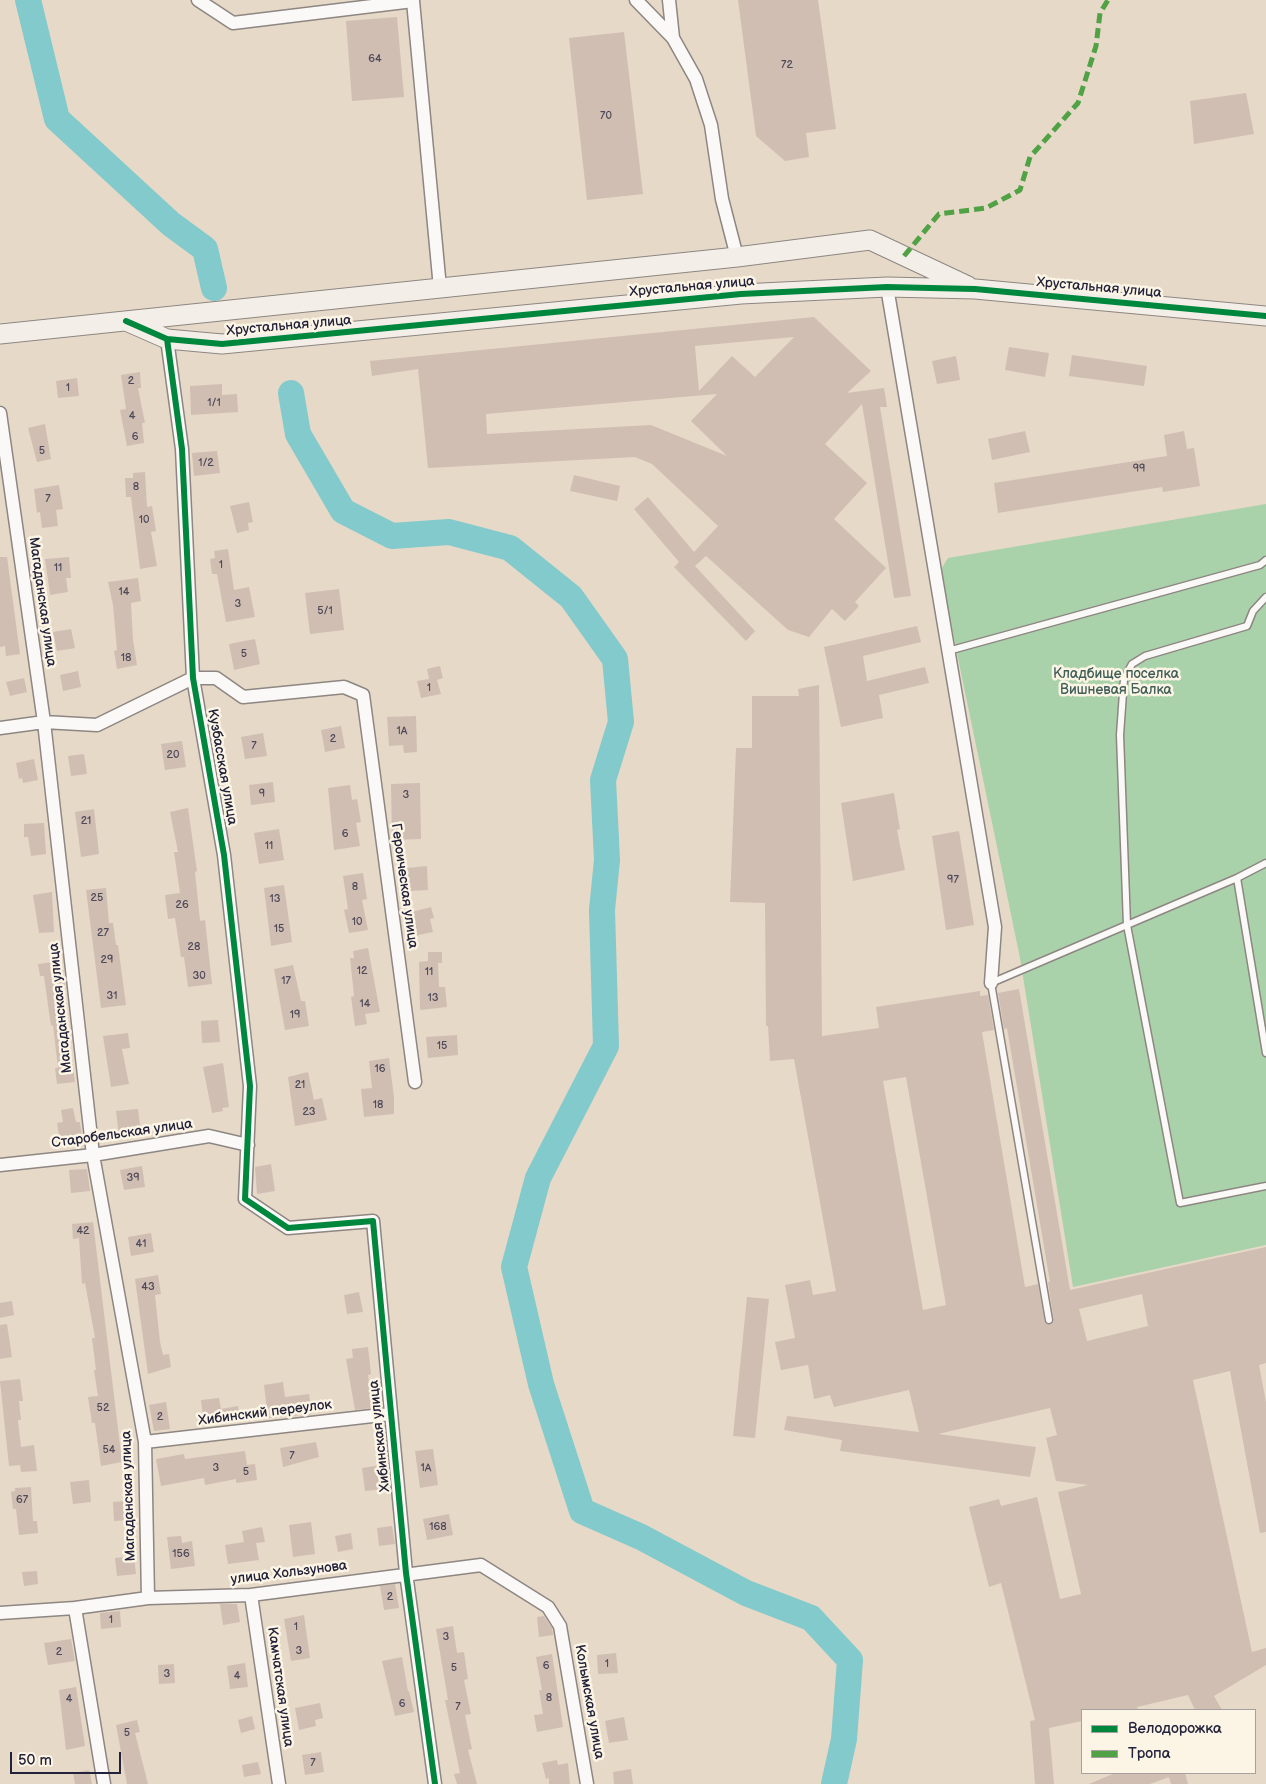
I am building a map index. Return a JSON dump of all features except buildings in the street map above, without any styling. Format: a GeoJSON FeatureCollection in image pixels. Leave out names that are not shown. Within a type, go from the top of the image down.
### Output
{"type":"FeatureCollection","features":[{"type":"Feature","properties":{"kind":"street"},"geometry":{"type":"LineString","coordinates":[[198,0],[233,23],[413,0],[440,288]]}},
{"type":"Feature","properties":{"kind":"street"},"geometry":{"type":"LineString","coordinates":[[636,0],[673,38],[696,79],[711,125],[722,199],[737,257]]}},
{"type":"Feature","properties":{"kind":"street"},"geometry":{"type":"LineString","coordinates":[[669,0],[673,38]]}},
{"type":"Feature","properties":{"kind":"street","name":"Хрустальная улица"},"geometry":{"type":"LineString","coordinates":[[0,334],[737,257],[870,240],[976,289]]}},
{"type":"Feature","properties":{"kind":"street"},"geometry":{"type":"LineString","coordinates":[[887,287],[995,927],[991,983]]}},
{"type":"Feature","properties":{"kind":"street","name":"Хрустальная улица"},"geometry":{"type":"LineString","coordinates":[[126,321],[168,339],[231,344],[741,294],[887,287],[976,289],[1266,316]]}},
{"type":"Feature","properties":{"kind":"street","name":"Кузбасская улица"},"geometry":{"type":"LineString","coordinates":[[168,339],[182,449],[194,678],[224,855],[250,1086],[245,1199]]}},
{"type":"Feature","properties":{"kind":"street","name":"Магаданская улица"},"geometry":{"type":"LineString","coordinates":[[0,414],[44,722],[93,1155],[145,1442],[148,1598]]}},
{"type":"Feature","properties":{"kind":"street"},"geometry":{"type":"LineString","coordinates":[[0,728],[44,722],[97,725],[194,678]]}},
{"type":"Feature","properties":{"kind":"street","name":"Героическая улица"},"geometry":{"type":"LineString","coordinates":[[194,678],[216,678],[243,697],[344,687],[363,695],[415,1082]]}},
{"type":"Feature","properties":{"kind":"street","name":"Старобельская улица"},"geometry":{"type":"LineString","coordinates":[[0,1166],[93,1155],[209,1136],[248,1145]]}},
{"type":"Feature","properties":{"kind":"street","name":"Хибинская улица"},"geometry":{"type":"LineString","coordinates":[[245,1199],[288,1228],[373,1221],[406,1573],[435,1784]]}},
{"type":"Feature","properties":{"kind":"street","name":"Хибинский переулок"},"geometry":{"type":"LineString","coordinates":[[145,1442],[390,1414]]}},
{"type":"Feature","properties":{"kind":"street","name":"улица Хользунова"},"geometry":{"type":"LineString","coordinates":[[0,1613],[75,1608],[148,1598],[251,1594],[406,1573],[481,1566],[548,1607],[560,1626]]}},
{"type":"Feature","properties":{"kind":"street","name":"Камчатская улица"},"geometry":{"type":"LineString","coordinates":[[251,1594],[278,1784]]}},
{"type":"Feature","properties":{"kind":"street"},"geometry":{"type":"LineString","coordinates":[[75,1608],[104,1784]]}},
{"type":"Feature","properties":{"kind":"street","name":"Колымская улица"},"geometry":{"type":"LineString","coordinates":[[560,1626],[587,1784]]}},
{"type":"Feature","properties":{"kind":"lane"},"geometry":{"type":"LineString","coordinates":[[948,651],[1260,565],[1266,560]]}},
{"type":"Feature","properties":{"kind":"lane"},"geometry":{"type":"LineString","coordinates":[[1266,597],[1253,612],[1247,626],[1145,656],[1132,664],[1124,679],[1120,734],[1127,925],[1180,1203],[1266,1186]]}},
{"type":"Feature","properties":{"kind":"lane"},"geometry":{"type":"LineString","coordinates":[[1049,1320],[991,983],[1237,878],[1266,863]]}},
{"type":"Feature","properties":{"kind":"lane"},"geometry":{"type":"LineString","coordinates":[[1237,878],[1266,1053]]}},
{"type":"Feature","properties":{"kind":"green space","name":"Кладбище поселка Вишневая Балка"},"geometry":{"type":"Polygon","coordinates":[[[1266,504],[1266,1245],[1073,1287],[1020,958],[940,571],[948,558],[1266,504]]]}},
{"type":"Feature","properties":{"kind":"waterway"},"geometry":{"type":"LineString","coordinates":[[28,0],[57,119],[171,224],[205,249],[214,288]]}},
{"type":"Feature","properties":{"kind":"waterway"},"geometry":{"type":"LineString","coordinates":[[291,393],[298,434],[343,511],[392,536],[449,532],[510,548],[571,597],[615,659],[621,722],[603,780],[607,860],[602,910],[606,1046],[538,1178],[514,1267],[541,1384],[582,1511],[641,1537],[746,1593],[811,1618],[850,1660],[844,1739],[834,1784]]}},
{"type":"Feature","properties":{"kind":"marked path"},"geometry":{"type":"LineString","coordinates":[[904,256],[939,214],[986,208],[1020,190],[1030,157],[1078,103],[1096,46],[1100,13],[1108,0]]}},
{"type":"Feature","properties":{"kind":"cycle path"},"geometry":{"type":"LineString","coordinates":[[126,321],[167,339],[222,344],[741,294],[887,287],[975,289],[1266,316]]}},
{"type":"Feature","properties":{"kind":"cycle path"},"geometry":{"type":"LineString","coordinates":[[167,339],[182,449],[193,678],[224,855],[250,1086],[245,1199],[288,1228],[373,1221],[406,1573],[435,1784]]}}]}
